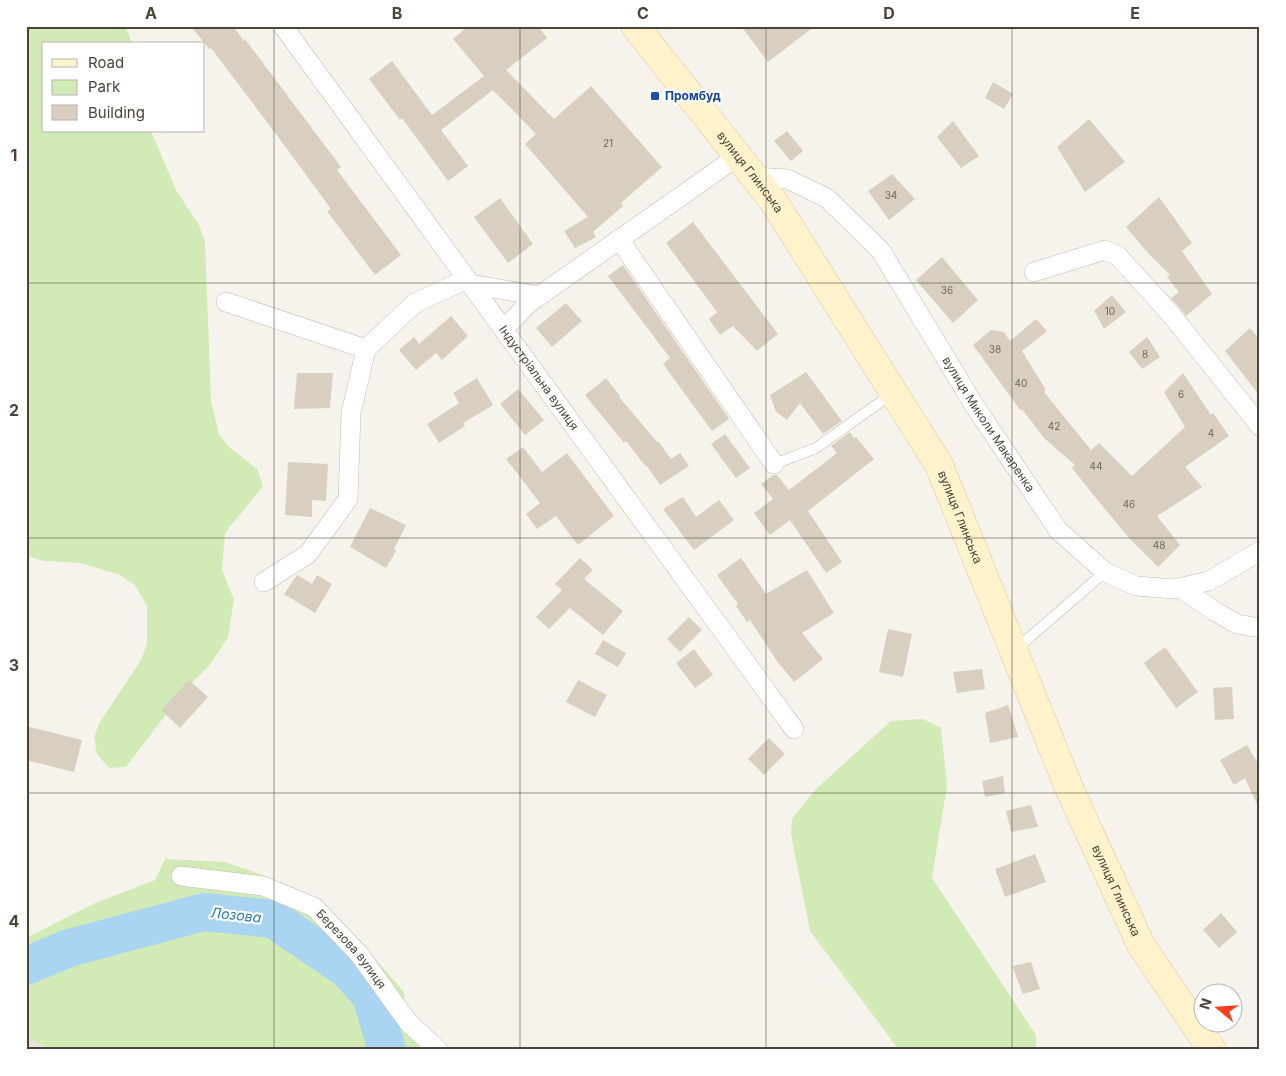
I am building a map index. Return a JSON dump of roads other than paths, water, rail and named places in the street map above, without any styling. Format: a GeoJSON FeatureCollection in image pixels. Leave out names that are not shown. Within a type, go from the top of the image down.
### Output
{"type":"FeatureCollection","features":[{"type":"Feature","properties":{"kind":"main road","name":"вулиця Глинська"},"geometry":{"type":"LineString","coordinates":[[635,26],[774,202],[939,465],[1069,788],[1141,945],[1212,1050]]}},
{"type":"Feature","properties":{"kind":"street","name":"Індустріальна вулиця"},"geometry":{"type":"LineString","coordinates":[[284,26],[794,729]]}},
{"type":"Feature","properties":{"kind":"street"},"geometry":{"type":"LineString","coordinates":[[504,329],[529,303],[738,156]]}},
{"type":"Feature","properties":{"kind":"street","name":"вулиця Миколи Макаренка"},"geometry":{"type":"LineString","coordinates":[[755,178],[787,179],[827,198],[881,251],[974,405],[1058,530],[1105,572],[1136,586],[1174,589],[1209,581],[1260,551]]}},
{"type":"Feature","properties":{"kind":"street"},"geometry":{"type":"LineString","coordinates":[[619,240],[774,464]]}},
{"type":"Feature","properties":{"kind":"street"},"geometry":{"type":"LineString","coordinates":[[1034,272],[1105,250],[1118,256],[1169,312],[1260,426]]}},
{"type":"Feature","properties":{"kind":"street"},"geometry":{"type":"LineString","coordinates":[[264,582],[308,554],[348,500],[351,413],[366,349],[415,303],[469,282],[539,296]]}},
{"type":"Feature","properties":{"kind":"street"},"geometry":{"type":"LineString","coordinates":[[226,302],[366,349]]}},
{"type":"Feature","properties":{"kind":"street"},"geometry":{"type":"LineString","coordinates":[[1180,588],[1236,624],[1260,628]]}},
{"type":"Feature","properties":{"kind":"street","name":"Березова вулиця"},"geometry":{"type":"LineString","coordinates":[[182,876],[263,886],[314,907],[359,954],[408,1022],[438,1050]]}},
{"type":"Feature","properties":{"kind":"lane"},"geometry":{"type":"LineString","coordinates":[[774,464],[816,448],[893,392]]}},
{"type":"Feature","properties":{"kind":"lane"},"geometry":{"type":"LineString","coordinates":[[1014,651],[1105,572]]}},
{"type":"Feature","properties":{"kind":"waterway","name":"Лозова"},"geometry":{"type":"LineString","coordinates":[[26,966],[69,948],[204,912],[273,919],[347,969],[371,996],[387,1050]]}},
{"type":"Feature","properties":{"kind":"place","name":"Промбуд"},"geometry":{"type":"Point","coordinates":[655,96]}}]}
